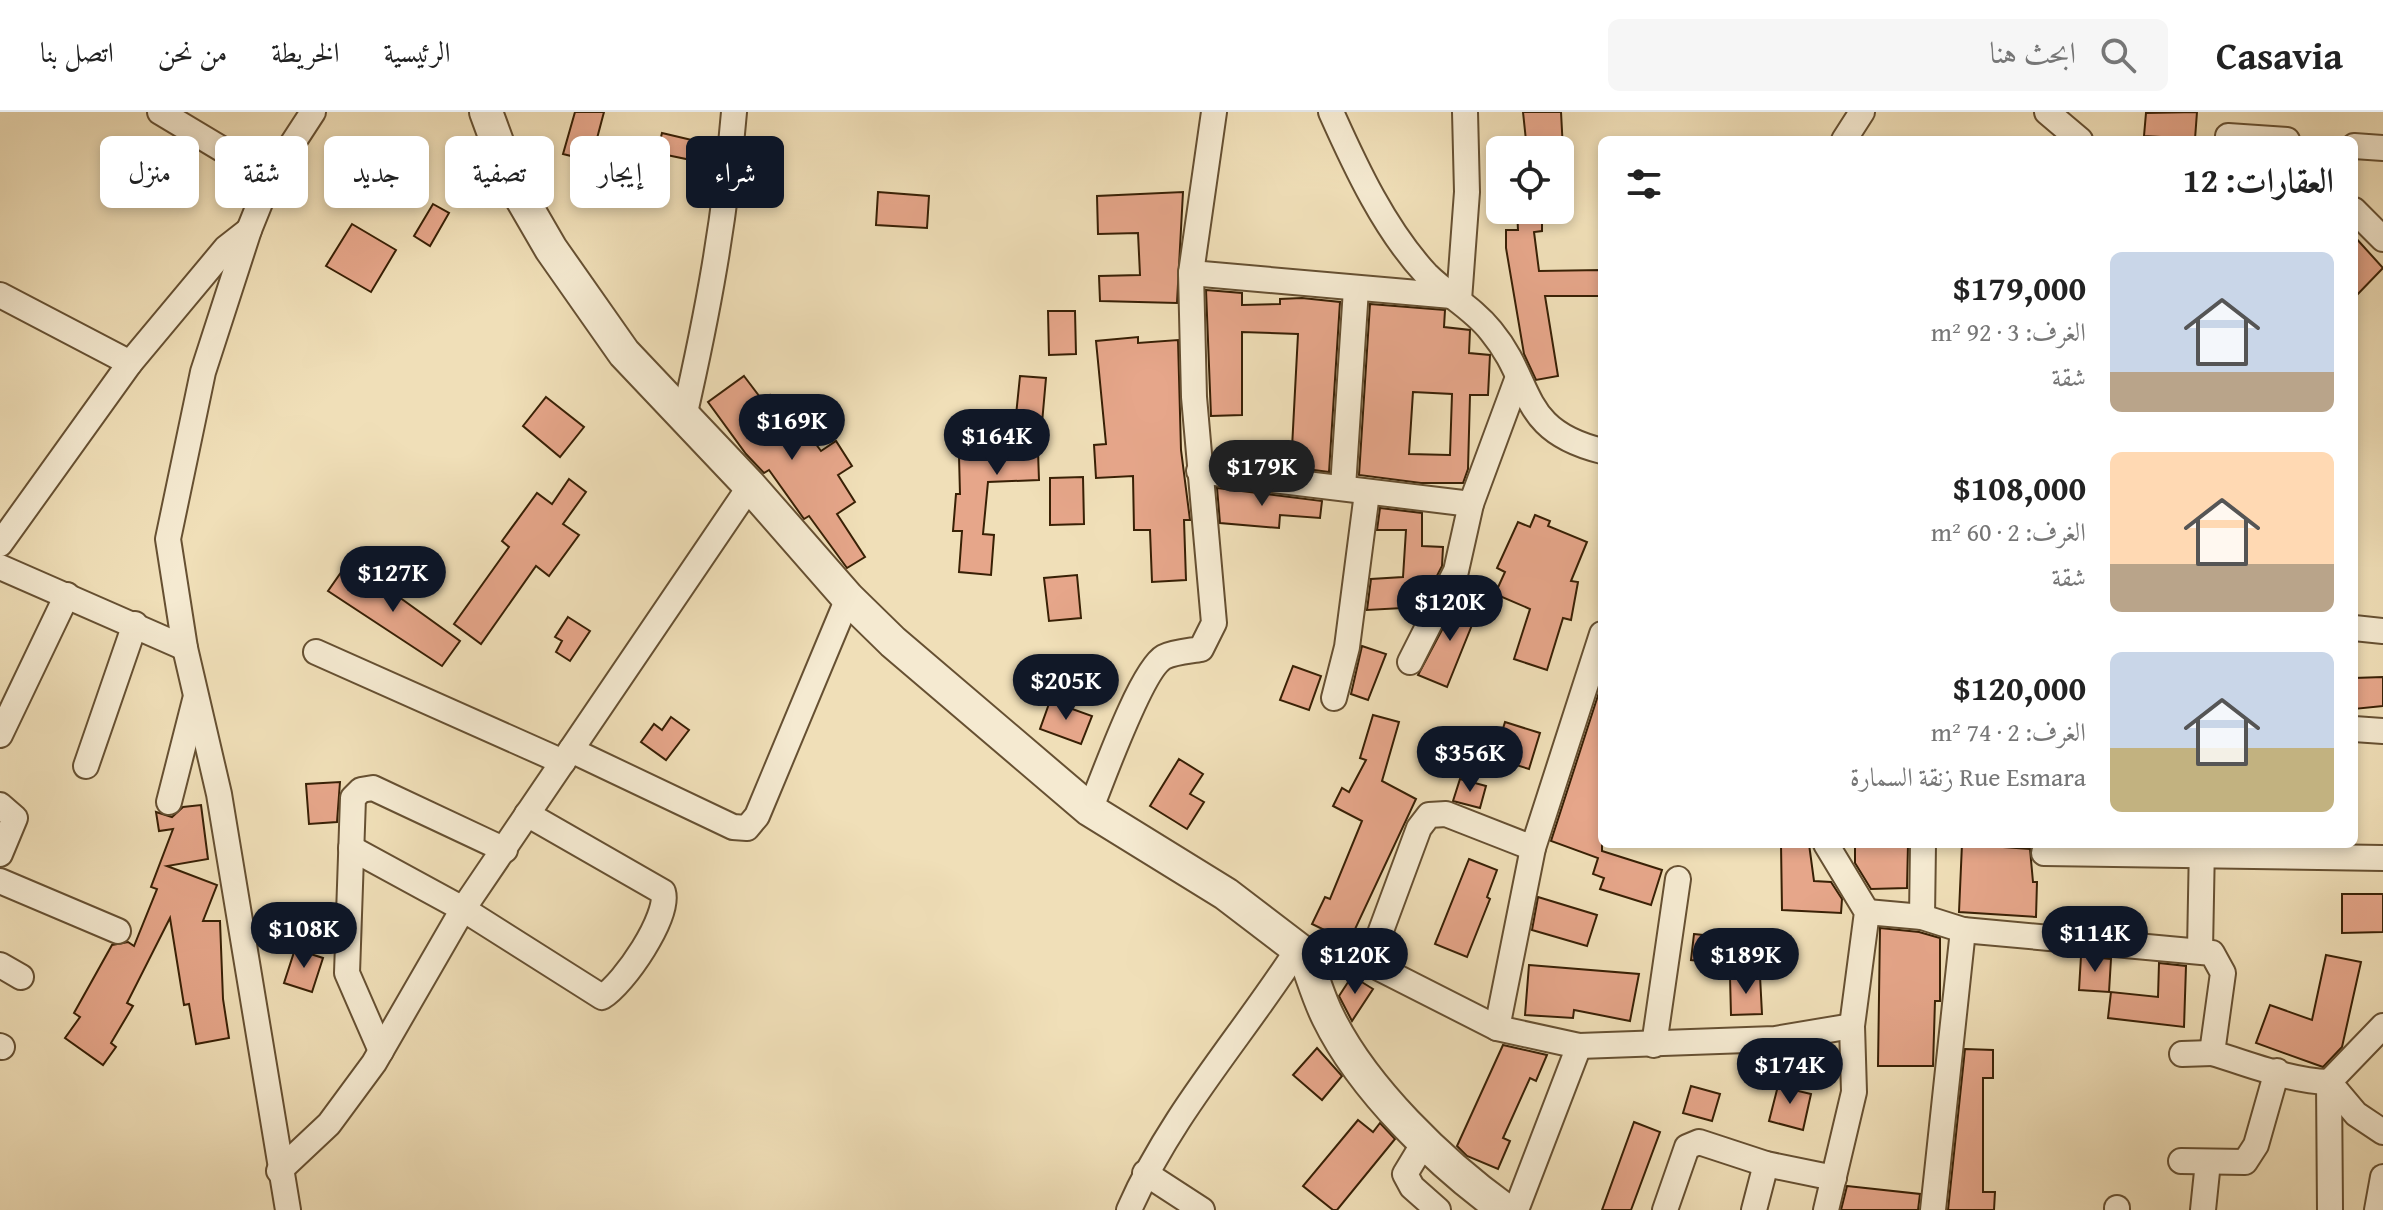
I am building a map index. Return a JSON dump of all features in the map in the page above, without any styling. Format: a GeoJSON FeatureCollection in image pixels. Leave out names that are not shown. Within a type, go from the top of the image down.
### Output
{"type":"FeatureCollection","features":[{"type":"Feature","properties":{"kind":"street"},"geometry":{"type":"LineString","coordinates":[[160,112],[215,145]]}},
{"type":"Feature","properties":{"kind":"street"},"geometry":{"type":"LineString","coordinates":[[297,136],[313,112]]}},
{"type":"Feature","properties":{"kind":"street"},"geometry":{"type":"LineString","coordinates":[[486,112],[511,180],[551,249],[624,353],[750,486],[848,598],[893,642],[1090,810],[1226,894],[1301,951],[1369,963],[1497,1028],[1579,1046],[1775,1039],[1852,1026]]}},
{"type":"Feature","properties":{"kind":"street"},"geometry":{"type":"LineString","coordinates":[[684,417],[723,226],[734,112]]}},
{"type":"Feature","properties":{"kind":"street"},"geometry":{"type":"LineString","coordinates":[[1090,810],[1137,697],[1158,663],[1168,655],[1201,649],[1214,623],[1199,471],[1191,273],[1214,112]]}},
{"type":"Feature","properties":{"kind":"street"},"geometry":{"type":"LineString","coordinates":[[1331,112],[1354,161],[1402,242],[1429,277],[1492,331],[1518,377],[1531,408],[1544,422],[1569,438],[1598,449]]}},
{"type":"Feature","properties":{"kind":"street"},"geometry":{"type":"LineString","coordinates":[[1456,298],[1467,192],[1465,112]]}},
{"type":"Feature","properties":{"kind":"street"},"geometry":{"type":"LineString","coordinates":[[1847,136],[1862,112]]}},
{"type":"Feature","properties":{"kind":"street"},"geometry":{"type":"LineString","coordinates":[[2047,112],[2075,136]]}},
{"type":"Feature","properties":{"kind":"street"},"geometry":{"type":"LineString","coordinates":[[2228,129],[2264,136]]}},
{"type":"Feature","properties":{"kind":"street"},"geometry":{"type":"LineString","coordinates":[[2358,146],[2383,148]]}},
{"type":"Feature","properties":{"kind":"street"},"geometry":{"type":"LineString","coordinates":[[258,208],[203,372],[168,539],[185,648],[219,794],[279,1171],[288,1210]]}},
{"type":"Feature","properties":{"kind":"street"},"geometry":{"type":"LineString","coordinates":[[2358,214],[2383,239]]}},
{"type":"Feature","properties":{"kind":"street"},"geometry":{"type":"LineString","coordinates":[[0,544],[130,363],[226,248],[249,230]]}},
{"type":"Feature","properties":{"kind":"street"},"geometry":{"type":"LineString","coordinates":[[1191,273],[1456,298]]}},
{"type":"Feature","properties":{"kind":"street"},"geometry":{"type":"LineString","coordinates":[[1343,487],[1356,289]]}},
{"type":"Feature","properties":{"kind":"street"},"geometry":{"type":"LineString","coordinates":[[0,295],[130,363]]}},
{"type":"Feature","properties":{"kind":"street"},"geometry":{"type":"LineString","coordinates":[[1410,662],[1456,571],[1471,504],[1518,377]]}},
{"type":"Feature","properties":{"kind":"street"},"geometry":{"type":"LineString","coordinates":[[1199,471],[1471,504]]}},
{"type":"Feature","properties":{"kind":"street"},"geometry":{"type":"LineString","coordinates":[[279,1171],[329,1124],[381,1051],[463,909],[750,486]]}},
{"type":"Feature","properties":{"kind":"street"},"geometry":{"type":"LineString","coordinates":[[1334,698],[1347,647],[1367,493]]}},
{"type":"Feature","properties":{"kind":"street"},"geometry":{"type":"LineString","coordinates":[[0,567],[185,648]]}},
{"type":"Feature","properties":{"kind":"street"},"geometry":{"type":"LineString","coordinates":[[0,735],[67,595]]}},
{"type":"Feature","properties":{"kind":"street"},"geometry":{"type":"LineString","coordinates":[[316,652],[733,827],[747,828],[757,816],[848,598]]}},
{"type":"Feature","properties":{"kind":"street"},"geometry":{"type":"LineString","coordinates":[[86,766],[135,624]]}},
{"type":"Feature","properties":{"kind":"street"},"geometry":{"type":"LineString","coordinates":[[2358,628],[2383,631]]}},
{"type":"Feature","properties":{"kind":"street"},"geometry":{"type":"LineString","coordinates":[[1497,1028],[1533,848],[1598,646]]}},
{"type":"Feature","properties":{"kind":"street"},"geometry":{"type":"LineString","coordinates":[[169,802],[191,727],[197,690]]}},
{"type":"Feature","properties":{"kind":"street"},"geometry":{"type":"LineString","coordinates":[[2358,729],[2383,731]]}},
{"type":"Feature","properties":{"kind":"street"},"geometry":{"type":"LineString","coordinates":[[381,1051],[347,973],[353,798],[361,790],[373,788],[505,850]]}},
{"type":"Feature","properties":{"kind":"street"},"geometry":{"type":"LineString","coordinates":[[0,805],[15,818],[0,854]]}},
{"type":"Feature","properties":{"kind":"street"},"geometry":{"type":"LineString","coordinates":[[351,848],[463,909],[590,993],[602,997],[622,982],[664,911],[663,892],[527,814]]}},
{"type":"Feature","properties":{"kind":"street"},"geometry":{"type":"LineString","coordinates":[[1369,963],[1419,828],[1429,815],[1446,814],[1533,848]]}},
{"type":"Feature","properties":{"kind":"street"},"geometry":{"type":"LineString","coordinates":[[1826,1210],[1854,1092],[1852,1026],[1867,912],[1828,848]]}},
{"type":"Feature","properties":{"kind":"street"},"geometry":{"type":"LineString","coordinates":[[1922,917],[1923,848]]}},
{"type":"Feature","properties":{"kind":"street"},"geometry":{"type":"LineString","coordinates":[[2200,950],[2202,851]]}},
{"type":"Feature","properties":{"kind":"street"},"geometry":{"type":"LineString","coordinates":[[2044,853],[2202,851],[2383,858]]}},
{"type":"Feature","properties":{"kind":"street"},"geometry":{"type":"LineString","coordinates":[[1654,1045],[1678,879]]}},
{"type":"Feature","properties":{"kind":"street"},"geometry":{"type":"LineString","coordinates":[[0,881],[118,931]]}},
{"type":"Feature","properties":{"kind":"street"},"geometry":{"type":"LineString","coordinates":[[1867,912],[1922,917],[1963,930],[2212,953],[2223,973],[2212,1053]]}},
{"type":"Feature","properties":{"kind":"street"},"geometry":{"type":"LineString","coordinates":[[1933,1210],[1963,930]]}},
{"type":"Feature","properties":{"kind":"street"},"geometry":{"type":"LineString","coordinates":[[1301,951],[1328,1017],[1348,1051],[1425,1141],[1505,1210]]}},
{"type":"Feature","properties":{"kind":"street"},"geometry":{"type":"LineString","coordinates":[[1129,1210],[1145,1173],[1173,1127],[1301,951]]}},
{"type":"Feature","properties":{"kind":"street"},"geometry":{"type":"LineString","coordinates":[[2330,1210],[2329,1082],[2383,1026]]}},
{"type":"Feature","properties":{"kind":"street"},"geometry":{"type":"LineString","coordinates":[[1516,1210],[1579,1046]]}},
{"type":"Feature","properties":{"kind":"street"},"geometry":{"type":"LineString","coordinates":[[2182,1054],[2212,1053],[2277,1071],[2300,1081],[2329,1082],[2356,1114],[2383,1132]]}},
{"type":"Feature","properties":{"kind":"street"},"geometry":{"type":"LineString","coordinates":[[2181,1161],[2245,1162],[2251,1155],[2277,1071]]}},
{"type":"Feature","properties":{"kind":"street"},"geometry":{"type":"LineString","coordinates":[[1425,1141],[1405,1174],[1412,1187],[1438,1210]]}},
{"type":"Feature","properties":{"kind":"street"},"geometry":{"type":"LineString","coordinates":[[1665,1210],[1687,1147],[1694,1143],[1704,1143],[1766,1164],[1834,1178]]}},
{"type":"Feature","properties":{"kind":"street"},"geometry":{"type":"LineString","coordinates":[[2203,1210],[2208,1162]]}},
{"type":"Feature","properties":{"kind":"street"},"geometry":{"type":"LineString","coordinates":[[1754,1210],[1766,1164]]}},
{"type":"Feature","properties":{"kind":"street"},"geometry":{"type":"LineString","coordinates":[[1145,1173],[1202,1210]]}},
{"type":"Feature","properties":{"kind":"street"},"geometry":{"type":"LineString","coordinates":[[2377,1210],[2383,1177]]}},
{"type":"Feature","properties":{"kind":"building"},"geometry":{"type":"Polygon","coordinates":[[[575,112],[604,112],[598,136],[570,136],[570,156],[563,154],[575,112]]]}},
{"type":"Feature","properties":{"kind":"building"},"geometry":{"type":"Polygon","coordinates":[[[1523,112],[1561,112],[1562,136],[1526,136],[1523,112]]]}},
{"type":"Feature","properties":{"kind":"building"},"geometry":{"type":"Polygon","coordinates":[[[2197,112],[2195,136],[2144,136],[2146,113],[2197,112]]]}},
{"type":"Feature","properties":{"kind":"building"},"geometry":{"type":"Polygon","coordinates":[[[662,133],[686,139],[686,159],[670,156],[670,136],[661,136],[662,133]]]}},
{"type":"Feature","properties":{"kind":"building"},"geometry":{"type":"Polygon","coordinates":[[[878,192],[929,196],[927,228],[876,225],[878,192]]]}},
{"type":"Feature","properties":{"kind":"building"},"geometry":{"type":"Polygon","coordinates":[[[1183,192],[1177,303],[1100,301],[1099,276],[1140,275],[1138,233],[1098,234],[1097,196],[1183,192]]]}},
{"type":"Feature","properties":{"kind":"building"},"geometry":{"type":"Polygon","coordinates":[[[433,204],[449,213],[430,246],[414,236],[433,204]]]}},
{"type":"Feature","properties":{"kind":"building"},"geometry":{"type":"Polygon","coordinates":[[[352,224],[396,250],[371,292],[326,266],[352,224]]]}},
{"type":"Feature","properties":{"kind":"building"},"geometry":{"type":"Polygon","coordinates":[[[1518,224],[1542,224],[1542,231],[1534,232],[1539,271],[1598,270],[1598,296],[1545,296],[1558,376],[1536,380],[1524,354],[1506,248],[1506,230],[1518,230],[1518,224]]]}},
{"type":"Feature","properties":{"kind":"building"},"geometry":{"type":"Polygon","coordinates":[[[2358,240],[2383,268],[2358,294],[2358,240]]]}},
{"type":"Feature","properties":{"kind":"building"},"geometry":{"type":"Polygon","coordinates":[[[1206,290],[1242,293],[1242,305],[1280,304],[1280,299],[1302,298],[1340,302],[1329,472],[1291,467],[1298,334],[1242,332],[1242,415],[1211,416],[1206,290]]]}},
{"type":"Feature","properties":{"kind":"building"},"geometry":{"type":"Polygon","coordinates":[[[1370,304],[1445,310],[1444,327],[1470,330],[1469,353],[1490,355],[1488,395],[1470,395],[1468,469],[1463,483],[1421,483],[1359,475],[1370,304]],[[1413,392],[1409,454],[1450,455],[1452,394],[1413,392]]]}},
{"type":"Feature","properties":{"kind":"building"},"geometry":{"type":"Polygon","coordinates":[[[1048,311],[1075,311],[1076,354],[1049,355],[1048,311]]]}},
{"type":"Feature","properties":{"kind":"building"},"geometry":{"type":"Polygon","coordinates":[[[1138,337],[1138,343],[1178,340],[1181,450],[1190,520],[1184,520],[1186,580],[1152,582],[1150,530],[1134,530],[1133,476],[1096,478],[1094,445],[1106,444],[1096,341],[1138,337]]]}},
{"type":"Feature","properties":{"kind":"building"},"geometry":{"type":"Polygon","coordinates":[[[744,376],[763,401],[770,395],[791,425],[798,420],[821,451],[836,441],[852,466],[838,475],[855,502],[837,514],[865,557],[847,568],[809,516],[804,519],[769,470],[764,473],[746,454],[708,402],[744,376]]]}},
{"type":"Feature","properties":{"kind":"building"},"geometry":{"type":"Polygon","coordinates":[[[1020,376],[1046,378],[1042,423],[1037,423],[1039,480],[988,482],[983,534],[994,535],[991,575],[959,572],[962,531],[953,531],[956,494],[960,494],[959,456],[988,455],[988,446],[1013,445],[1020,376]]]}},
{"type":"Feature","properties":{"kind":"building"},"geometry":{"type":"Polygon","coordinates":[[[546,397],[584,427],[560,457],[523,426],[546,397]]]}},
{"type":"Feature","properties":{"kind":"building"},"geometry":{"type":"Polygon","coordinates":[[[1083,477],[1084,524],[1050,525],[1050,478],[1083,477]]]}},
{"type":"Feature","properties":{"kind":"building"},"geometry":{"type":"Polygon","coordinates":[[[569,479],[586,492],[563,524],[579,535],[549,576],[536,566],[481,644],[454,624],[509,547],[502,541],[537,493],[552,504],[569,479]]]}},
{"type":"Feature","properties":{"kind":"building"},"geometry":{"type":"Polygon","coordinates":[[[1217,488],[1322,501],[1320,518],[1280,515],[1279,528],[1220,523],[1217,488]]]}},
{"type":"Feature","properties":{"kind":"building"},"geometry":{"type":"Polygon","coordinates":[[[1380,508],[1422,513],[1422,546],[1443,547],[1442,566],[1421,607],[1367,610],[1371,579],[1403,577],[1406,530],[1377,530],[1380,508]]]}},
{"type":"Feature","properties":{"kind":"building"},"geometry":{"type":"Polygon","coordinates":[[[1535,515],[1550,521],[1548,526],[1587,542],[1571,581],[1578,582],[1571,620],[1563,618],[1547,670],[1514,659],[1530,609],[1495,594],[1505,572],[1497,568],[1518,522],[1530,527],[1535,515]]]}},
{"type":"Feature","properties":{"kind":"building"},"geometry":{"type":"Polygon","coordinates":[[[349,561],[460,641],[442,666],[328,591],[349,561]]]}},
{"type":"Feature","properties":{"kind":"building"},"geometry":{"type":"Polygon","coordinates":[[[1077,575],[1081,618],[1049,621],[1044,578],[1077,575]]]}},
{"type":"Feature","properties":{"kind":"building"},"geometry":{"type":"Polygon","coordinates":[[[1461,594],[1486,604],[1476,604],[1468,624],[1472,625],[1447,687],[1418,675],[1461,594]]]}},
{"type":"Feature","properties":{"kind":"building"},"geometry":{"type":"Polygon","coordinates":[[[568,617],[590,631],[570,661],[556,652],[562,641],[555,637],[568,617]]]}},
{"type":"Feature","properties":{"kind":"building"},"geometry":{"type":"Polygon","coordinates":[[[1362,646],[1386,654],[1368,700],[1351,694],[1362,646]]]}},
{"type":"Feature","properties":{"kind":"building"},"geometry":{"type":"Polygon","coordinates":[[[1293,666],[1321,676],[1309,710],[1280,700],[1293,666]]]}},
{"type":"Feature","properties":{"kind":"building"},"geometry":{"type":"Polygon","coordinates":[[[2383,677],[2383,706],[2358,709],[2358,678],[2383,677]]]}},
{"type":"Feature","properties":{"kind":"building"},"geometry":{"type":"Polygon","coordinates":[[[1598,695],[1598,848],[1662,870],[1651,905],[1600,889],[1604,878],[1593,874],[1598,858],[1551,841],[1598,695]]]}},
{"type":"Feature","properties":{"kind":"building"},"geometry":{"type":"Polygon","coordinates":[[[1050,701],[1092,716],[1081,744],[1040,729],[1050,701]]]}},
{"type":"Feature","properties":{"kind":"building"},"geometry":{"type":"Polygon","coordinates":[[[1373,715],[1399,722],[1382,781],[1416,799],[1349,942],[1312,924],[1325,897],[1330,899],[1362,821],[1333,806],[1342,788],[1349,792],[1366,760],[1360,758],[1373,715]]]}},
{"type":"Feature","properties":{"kind":"building"},"geometry":{"type":"Polygon","coordinates":[[[671,717],[689,730],[666,760],[641,742],[654,724],[662,730],[671,717]]]}},
{"type":"Feature","properties":{"kind":"building"},"geometry":{"type":"Polygon","coordinates":[[[1505,722],[1540,733],[1529,769],[1494,758],[1505,722]]]}},
{"type":"Feature","properties":{"kind":"building"},"geometry":{"type":"Polygon","coordinates":[[[1179,759],[1203,774],[1190,794],[1204,802],[1187,829],[1150,806],[1179,759]]]}},
{"type":"Feature","properties":{"kind":"building"},"geometry":{"type":"Polygon","coordinates":[[[1460,779],[1486,786],[1480,808],[1453,801],[1460,779]]]}},
{"type":"Feature","properties":{"kind":"building"},"geometry":{"type":"Polygon","coordinates":[[[340,782],[337,822],[309,824],[306,784],[340,782]]]}},
{"type":"Feature","properties":{"kind":"building"},"geometry":{"type":"Polygon","coordinates":[[[201,805],[208,859],[167,866],[217,885],[203,921],[220,921],[223,999],[229,1038],[196,1044],[189,1004],[184,1005],[170,918],[127,1003],[133,1006],[111,1043],[116,1047],[103,1065],[65,1038],[80,1017],[74,1013],[112,945],[128,942],[134,946],[157,889],[151,887],[173,829],[159,831],[156,812],[172,817],[183,807],[201,805]]]}},
{"type":"Feature","properties":{"kind":"building"},"geometry":{"type":"Polygon","coordinates":[[[1781,848],[1810,848],[1814,881],[1831,882],[1842,899],[1841,913],[1782,910],[1781,848]]]}},
{"type":"Feature","properties":{"kind":"building"},"geometry":{"type":"Polygon","coordinates":[[[1855,848],[1908,848],[1907,888],[1871,889],[1855,863],[1855,848]]]}},
{"type":"Feature","properties":{"kind":"building"},"geometry":{"type":"Polygon","coordinates":[[[1962,848],[2030,849],[2033,882],[2037,882],[2036,917],[1959,912],[1962,848]]]}},
{"type":"Feature","properties":{"kind":"building"},"geometry":{"type":"Polygon","coordinates":[[[1469,859],[1497,870],[1487,897],[1490,899],[1467,957],[1435,944],[1469,859]]]}},
{"type":"Feature","properties":{"kind":"building"},"geometry":{"type":"Polygon","coordinates":[[[2342,894],[2383,894],[2383,932],[2342,933],[2342,894]]]}},
{"type":"Feature","properties":{"kind":"building"},"geometry":{"type":"Polygon","coordinates":[[[1538,897],[1597,915],[1587,946],[1532,930],[1538,897]]]}},
{"type":"Feature","properties":{"kind":"building"},"geometry":{"type":"Polygon","coordinates":[[[1880,928],[1919,932],[1940,938],[1940,1001],[1935,1001],[1933,1066],[1878,1066],[1880,928]]]}},
{"type":"Feature","properties":{"kind":"building"},"geometry":{"type":"Polygon","coordinates":[[[1694,934],[1731,938],[1727,964],[1691,960],[1694,934]]]}},
{"type":"Feature","properties":{"kind":"building"},"geometry":{"type":"Polygon","coordinates":[[[295,949],[323,958],[312,992],[284,983],[295,949]]]}},
{"type":"Feature","properties":{"kind":"building"},"geometry":{"type":"Polygon","coordinates":[[[2326,955],[2361,962],[2342,1047],[2323,1067],[2256,1043],[2270,1005],[2312,1020],[2326,955]]]}},
{"type":"Feature","properties":{"kind":"building"},"geometry":{"type":"Polygon","coordinates":[[[2081,956],[2111,959],[2109,992],[2079,990],[2081,956]]]}},
{"type":"Feature","properties":{"kind":"building"},"geometry":{"type":"Polygon","coordinates":[[[2159,963],[2186,966],[2184,1027],[2108,1018],[2111,992],[2158,997],[2159,963]]]}},
{"type":"Feature","properties":{"kind":"building"},"geometry":{"type":"Polygon","coordinates":[[[1529,965],[1639,974],[1630,1021],[1574,1010],[1573,1018],[1525,1015],[1529,965]]]}},
{"type":"Feature","properties":{"kind":"building"},"geometry":{"type":"Polygon","coordinates":[[[1352,976],[1373,989],[1352,1021],[1339,996],[1352,976]]]}},
{"type":"Feature","properties":{"kind":"building"},"geometry":{"type":"Polygon","coordinates":[[[1760,976],[1762,1014],[1731,1015],[1730,977],[1760,976]]]}},
{"type":"Feature","properties":{"kind":"building"},"geometry":{"type":"Polygon","coordinates":[[[1503,1045],[1547,1055],[1536,1081],[1530,1078],[1503,1138],[1510,1141],[1498,1169],[1467,1156],[1457,1146],[1503,1045]]]}},
{"type":"Feature","properties":{"kind":"building"},"geometry":{"type":"Polygon","coordinates":[[[1317,1048],[1342,1076],[1322,1100],[1293,1075],[1317,1048]]]}},
{"type":"Feature","properties":{"kind":"building"},"geometry":{"type":"Polygon","coordinates":[[[1965,1049],[1993,1050],[1993,1078],[1983,1078],[1983,1192],[1995,1192],[1994,1210],[1948,1210],[1965,1049]]]}},
{"type":"Feature","properties":{"kind":"building"},"geometry":{"type":"Polygon","coordinates":[[[1780,1078],[1796,1082],[1794,1090],[1811,1094],[1803,1130],[1769,1121],[1780,1078]]]}},
{"type":"Feature","properties":{"kind":"building"},"geometry":{"type":"Polygon","coordinates":[[[1691,1086],[1720,1094],[1712,1121],[1683,1113],[1691,1086]]]}},
{"type":"Feature","properties":{"kind":"building"},"geometry":{"type":"Polygon","coordinates":[[[1358,1120],[1373,1132],[1380,1123],[1395,1139],[1337,1210],[1333,1210],[1303,1186],[1358,1120]]]}},
{"type":"Feature","properties":{"kind":"building"},"geometry":{"type":"Polygon","coordinates":[[[1634,1122],[1660,1132],[1631,1210],[1602,1210],[1634,1122]]]}},
{"type":"Feature","properties":{"kind":"building"},"geometry":{"type":"Polygon","coordinates":[[[1847,1186],[1920,1194],[1918,1210],[1841,1210],[1847,1186]]]}}]}
